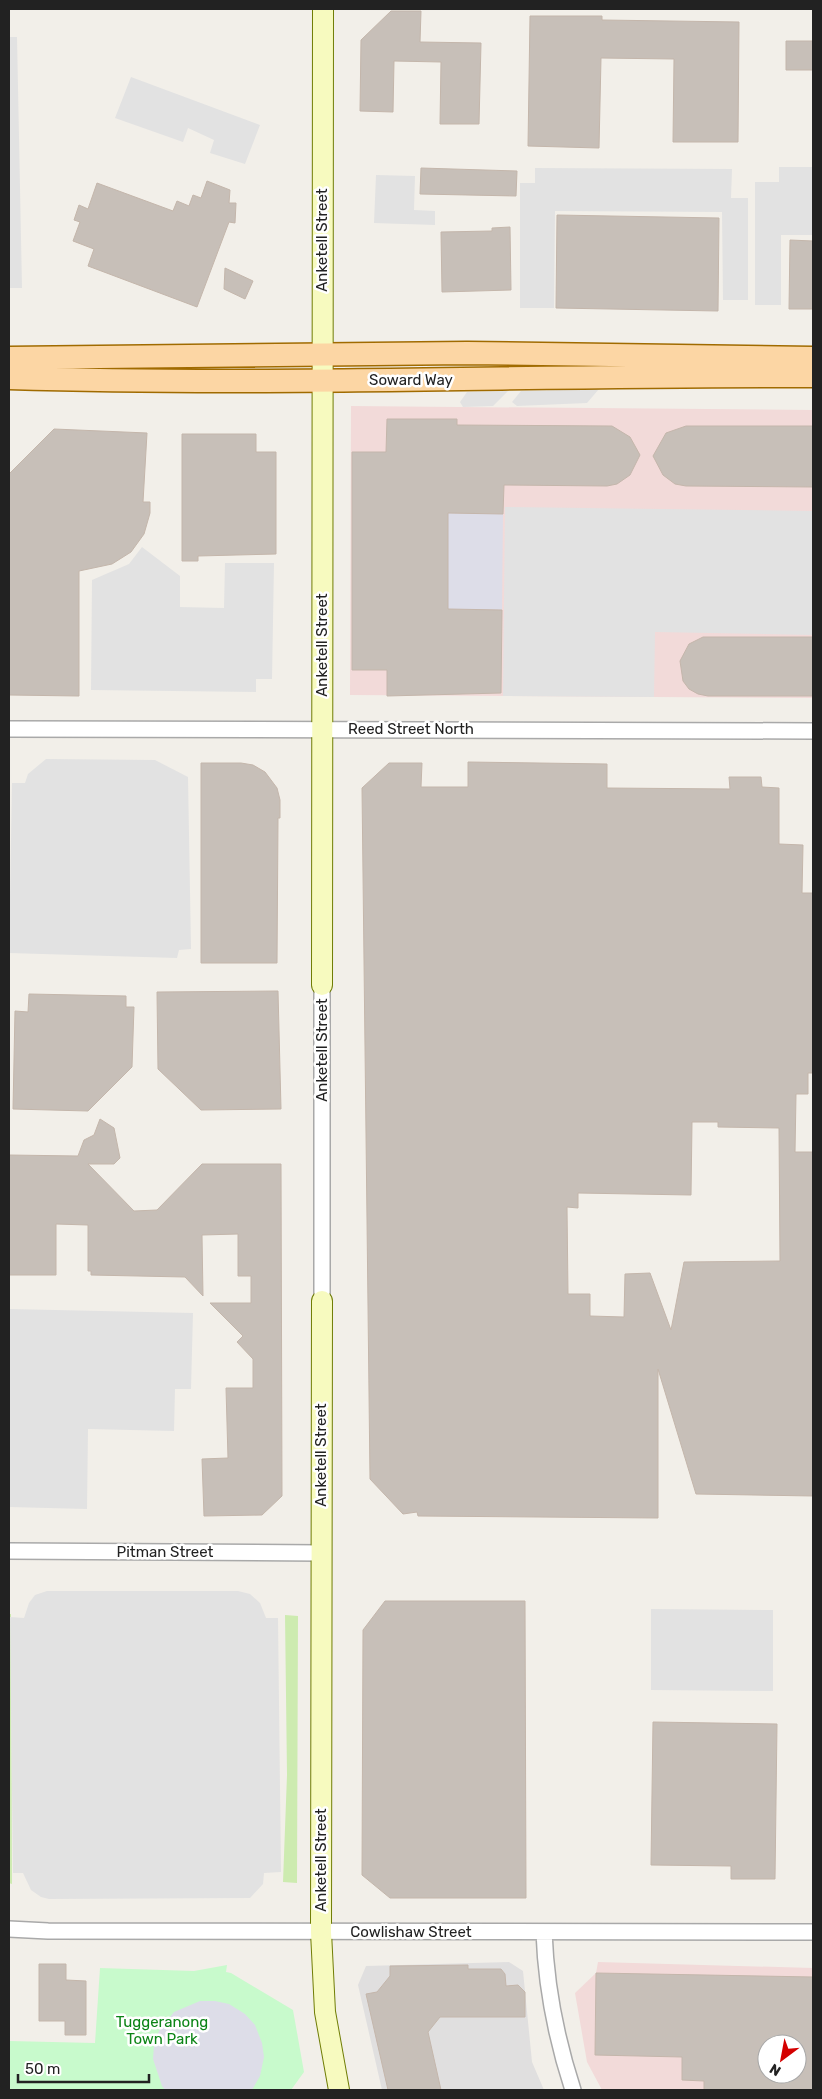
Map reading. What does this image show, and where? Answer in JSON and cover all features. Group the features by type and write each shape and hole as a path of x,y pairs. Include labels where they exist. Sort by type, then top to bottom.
{"main road":[{"name":"Soward Way","path":"9,358 322,354 813,358"},
{"name":"Soward Way","path":"9,378 118,381 646,375 813,376"}],"street":[{"name":"Anketell Street","path":"323,9 321,1932 325,2012 340,2090"},
{"name":"Reed Street North","path":"9,729 813,731"},
{"name":"Pitman Street","path":"9,1552 321,1553"},
{"name":"Cowlishaw Street","path":"9,1929 34,1931 813,1932"},
{"path":"544,1932 545,1962 553,2021 573,2090"}],"shaded area":[{"path":"9,37 17,37 22,288 9,288"},
{"path":"131,77 260,125 245,164 210,153 214,140 188,128 183,142 115,118"},
{"path":"779,167 813,167 813,235 781,235 781,305 755,305 755,182 779,182"},
{"path":"535,168 732,169 731,198 748,198 748,300 723,300 722,212 555,211 554,308 520,308 520,183 535,183"},
{"path":"376,175 415,176 414,210 435,211 435,225 374,223"},
{"path":"599,389 587,403 517,406 512,402 521,391"},
{"path":"508,391 493,406 463,407 460,402 467,392"},
{"path":"351,406 813,410 813,698 350,695"},
{"path":"505,507 813,511 813,635 655,632 654,697 503,696"},
{"path":"448,513 503,514 502,610 448,609"},
{"path":"142,547 180,576 180,607 224,608 225,563 274,563 272,679 256,679 256,692 91,690 92,580 129,564"},
{"path":"46,759 155,760 188,777 191,949 179,950 177,958 9,953 12,783 25,783 28,774"},
{"path":"9,1309 193,1313 191,1389 175,1389 174,1431 88,1429 87,1509 9,1507"},
{"path":"47,1591 238,1591 250,1594 260,1603 266,1618 278,1618 281,1872 264,1873 263,1884 250,1898 49,1899 41,1897 31,1890 23,1873 13,1873 10,1617 24,1618 29,1603 35,1595"},
{"path":"651,1609 773,1610 773,1691 651,1690"},
{"path":"509,1962 523,1971 532,2062 544,2090 382,2090 358,1985 366,1966"},
{"path":"598,1962 813,1968 813,2090 602,2090 587,2062 575,1993 596,1973"},
{"path":"200,2001 215,2001 229,2004 245,2014 255,2025 262,2043 264,2057 260,2076 252,2090 165,2090 162,2086 153,2059 154,2045 159,2031 174,2012"}],"green space":[{"path":"9,1614 11,1614 12,1884 9,1883"},
{"path":"285,1615 298,1616 297,1883 283,1882 287,1775"},
{"name":"Tuggeranong Town Park","path":"227,1965 226,1972 231,1973 293,2010 304,2072 291,2090 9,2090 9,2041 95,2043 100,1968 194,1971"}],"building":[{"path":"391,11 421,11 420,42 481,43 479,124 440,124 441,62 394,61 393,112 360,111 361,40"},
{"path":"530,16 602,16 602,20 739,22 738,142 673,142 674,59 601,58 599,148 528,146"},
{"path":"786,41 813,41 813,70 786,70"},
{"path":"421,168 517,171 516,196 420,194"},
{"path":"207,181 230,190 229,203 236,203 235,223 229,222 197,307 88,266 94,249 73,241 80,222 74,220 79,205 88,209 97,183 173,211 177,201 189,206 193,195 201,198"},
{"path":"557,215 719,218 718,311 556,308"},
{"path":"510,227 511,290 442,292 441,232 492,231 492,228"},
{"path":"790,240 813,241 813,309 789,309"},
{"path":"225,268 253,281 245,299 224,289"},
{"path":"387,419 457,419 457,425 612,426 630,437 640,455 630,475 617,484 607,486 504,485 503,514 448,513 448,609 502,610 501,693 387,696 387,670 352,670 352,452 386,452"},
{"path":"686,426 813,426 813,487 686,486 675,484 663,475 653,456 666,433"},
{"path":"54,429 147,433 143,502 150,502 150,513 144,534 131,552 112,564 79,571 79,696 9,695 9,474"},
{"path":"182,434 256,434 256,452 276,452 276,554 198,556 198,561 182,561"},
{"path":"703,637 813,637 813,696 708,696 698,694 689,689 683,681 680,661 689,644"},
{"path":"468,762 607,764 607,788 730,789 729,777 761,777 762,787 779,788 779,844 803,845 802,893 813,893 813,1073 808,1073 808,1094 796,1094 795,1152 813,1152 813,1496 696,1494 658,1369 658,1518 418,1516 417,1512 403,1514 370,1479 362,788 389,763 422,763 421,787 468,787","holes":["692,1122 718,1122 718,1127 779,1128 780,1261 684,1262 671,1330 650,1273 625,1274 624,1317 590,1316 590,1294 568,1294 567,1207 578,1208 578,1193 691,1195"]},
{"path":"201,763 241,763 253,765 265,772 277,788 280,800 280,818 278,818 277,963 201,963"},
{"path":"278,991 281,1109 201,1110 158,1069 157,992"},
{"path":"29,994 126,996 126,1007 134,1007 132,1067 88,1111 13,1109 15,1011 28,1012"},
{"path":"100,1119 114,1128 120,1158 114,1164 88,1164 134,1211 157,1210 202,1164 281,1164 282,1496 262,1515 204,1516 202,1459 228,1458 226,1388 253,1388 253,1359 237,1342 243,1336 210,1303 251,1303 251,1276 238,1276 238,1234 202,1235 203,1296 185,1277 91,1275 91,1271 88,1271 88,1225 56,1224 56,1275 9,1275 9,1155 78,1156 84,1140 94,1135"},
{"path":"385,1601 525,1601 526,1898 390,1898 362,1875 363,1630"},
{"path":"653,1722 777,1724 775,1879 731,1879 731,1866 651,1865"},
{"path":"39,1964 66,1964 66,1980 86,1981 86,2035 65,2035 65,2021 39,2021"},
{"path":"468,1965 468,1969 501,1969 505,1974 506,1986 518,1985 525,1992 525,2017 440,2017 428,2032 441,2090 388,2090 366,1994 377,1992 390,1976 390,1966"},
{"path":"596,1973 813,1977 813,2090 704,2090 704,2081 682,2080 682,2057 595,2055"}]}
